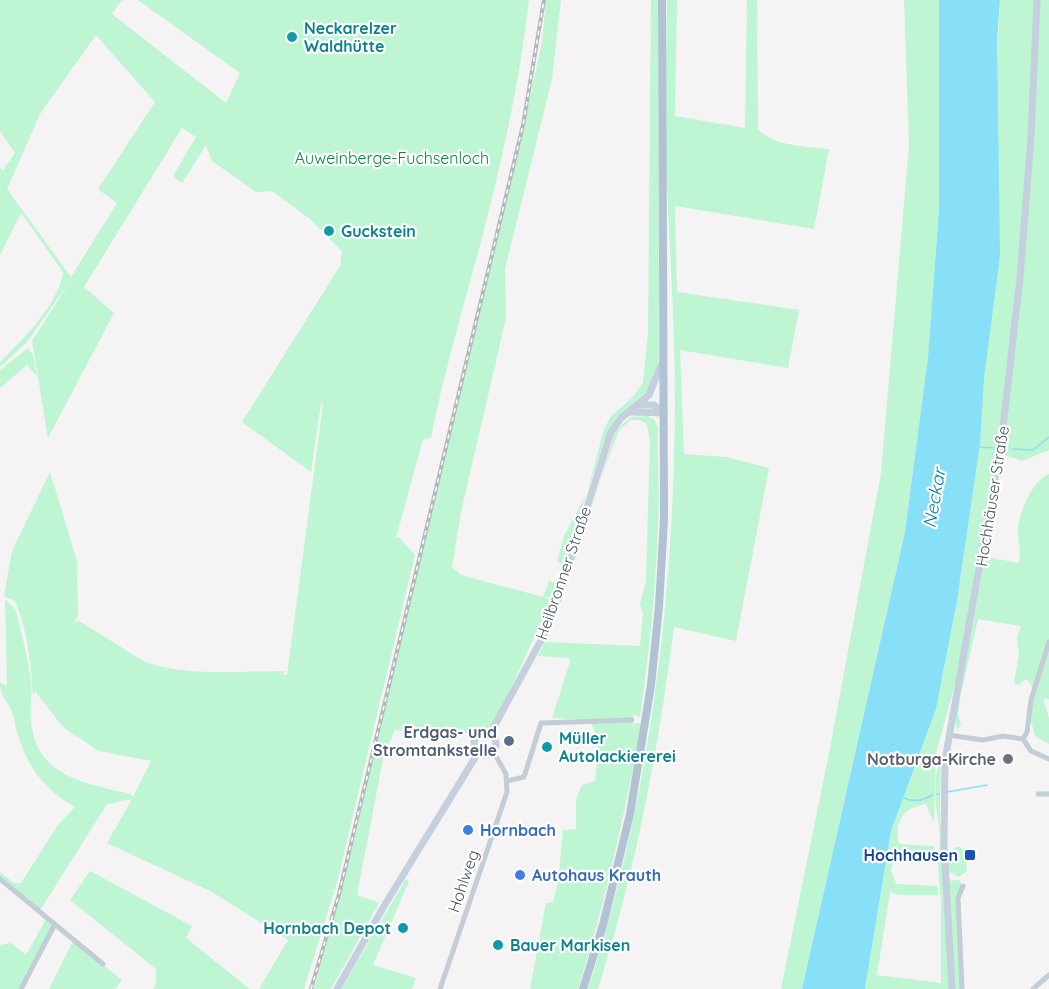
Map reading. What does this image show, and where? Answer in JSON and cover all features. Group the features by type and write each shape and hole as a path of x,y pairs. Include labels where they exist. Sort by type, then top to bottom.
{"main road":[{"path":"583,989 617,870 639,765 651,685 663,528 662,0"},
{"name":"Hochhäuser Straße","path":"951,989 944,826 948,735 973,611 1001,445 1021,267 1031,137 1037,0"},
{"name":"Heilbronner Straße","path":"337,989 478,753 474,744 476,737 484,732 490,734 544,633 558,598 611,432 621,418 638,406 654,387 664,358"},
{"path":"638,406 654,405 664,413"},
{"path":"631,412 664,413"},
{"path":"478,753 485,755 494,751 495,740 490,734"}],"street":[{"path":"1023,739 1027,732 1031,700 1049,642"},
{"path":"494,751 500,759 507,781 524,777 541,723 632,720"},
{"path":"948,735 983,740 1003,736 1023,739 1031,751 1049,759"},
{"name":"Hohlweg","path":"440,989 504,804 507,781"},
{"path":"1038,794 1049,794"},
{"path":"0,879 54,926 103,964"},
{"path":"962,989 958,898 963,886"},
{"path":"21,989 54,926"},
{"path":"1033,989 1049,975"}],"green space":[{"name":"Auweinberge-Fuchsenloch","path":"0,0 122,0 112,14 226,103 240,73 138,0 529,0 515,90 489,209 448,363 431,438 423,439 396,538 400,538 415,555 335,891 326,889 334,892 304,989 259,989 288,940 212,892 107,843 132,799 107,804 39,912 0,879 0,872 14,883 21,883 58,825 75,807 54,793 32,768 22,747 12,712 1,691 0,682 7,686 5,599 15,609 17,615 30,674 32,728 37,745 45,758 70,776 100,787 131,794 133,797 151,761 99,751 63,727 35,691 33,696 30,660 23,624 15,601 4,596 12,551 50,472 77,561 78,617 73,623 79,621 145,662 162,667 215,672 285,671 283,675 287,675 323,404 321,403 311,472 242,422 340,266 342,251 310,219 272,191 256,192 212,161 206,145 182,183 173,176 196,137 182,128 84,287 114,313 48,438 32,341 72,278 27,342 0,367 0,362 48,308 60,284 63,272 21,213 0,255 0,167 3,170 15,153 0,131","holes":["96,35 155,102 98,189 117,203 71,277 7,189 40,114"]},
{"path":"546,0 561,0 552,79 505,269 506,318 461,512 452,567 461,575 543,597 549,581 556,583 563,566 557,561 564,536 586,495 554,597 545,597 551,600 490,734 481,733 476,737 454,729 443,733 395,730 384,754 357,895 379,903 331,989 314,989 354,841 468,349 518,152 542,42"},
{"path":"651,0 658,0 659,358 653,386 616,418 607,435 588,489 604,429 611,416 632,398 643,383 648,334"},
{"path":"667,0 677,0 675,116 745,128 747,0 757,0 758,129 765,135 782,142 829,149 814,229 675,206 677,292 799,310 788,368 680,350 684,454 726,457 769,468 736,641 674,627 661,719 635,855 598,989 588,989 628,845 643,772 663,624 670,550 675,401 666,155"},
{"path":"904,0 939,0 939,209 928,357 905,532 802,989 781,989 830,748 881,473 909,145"},
{"path":"1000,0 1049,0 1049,450 1022,461 996,452 959,670 936,753 934,823 926,804 911,808 899,822 899,844 934,846 934,857 896,854 891,870 896,884 937,886 938,895 899,895 890,892 877,975 941,983 941,901 937,855 940,836 935,790 941,751 940,821 946,881 959,880 963,886 958,898 962,989 865,989 891,831 936,709 957,601 980,444"},
{"path":"28,348 33,355 37,376 27,365 0,388 0,370"},
{"path":"647,416 654,419 658,428 659,500 654,597 640,717 633,714 633,729 635,723 641,723 640,733 620,830 597,925 578,989 530,989 546,903 553,902 558,883 563,830 576,829 576,799 582,785 595,781 597,758 597,742 589,720 552,718 570,662 569,658 538,656 545,642 640,646 643,613 640,605 646,580 650,441 647,424 640,420 631,420 619,430 600,482 616,430 631,417"},
{"path":"1049,474 1049,699 1043,699 1049,718 1049,744 1035,736 1029,714 1032,694 1030,683 1026,679 1019,685 1014,683 1019,655 1017,638 1021,626 978,619 960,698 958,715 961,725 957,730 955,718 985,557 1019,563 1018,528 1022,510 1031,491"},
{"path":"600,482 564,593 596,491"},
{"path":"955,847 960,847 965,852 967,871 959,877 949,872 948,854"},
{"path":"90,871 192,926 186,938 250,989 153,989 156,984 156,969 70,900"},
{"path":"406,879 409,881 373,965 416,978 412,989 341,989"},
{"path":"46,919 54,926 21,989 0,989 0,945 11,943 26,955"},
{"path":"73,941 122,980 115,989 49,989"}],"water":[{"name":"Neckar","path":"939,0 1000,0 997,42 1000,256 984,378 980,444 957,601 936,709 891,831 865,989 802,989 905,532 928,357 939,209"}],"waterway":[{"path":"1012,449 1033,450 1049,437"},
{"path":"978,447 995,448"},
{"path":"947,792 987,785"},
{"path":"903,798 918,800 932,795"}],"railway":[{"path":"311,989 339,894 523,125 544,0"}],"place":[{"name":"Neckarelzer Waldhütte","path":"292,37"},
{"name":"Guckstein","path":"329,231"},
{"name":"Erdgas- und Stromtankstelle","path":"509,741"},
{"name":"Müller Autolackiererei","path":"547,747"},
{"name":"Notburga-Kirche","path":"1008,759"},
{"name":"Hornbach","path":"468,830"},
{"name":"Hochhausen","path":"970,855"},
{"name":"Autohaus Krauth","path":"520,875"},
{"name":"Hornbach Depot","path":"403,928"},
{"name":"Bauer Markisen","path":"498,945"}]}
